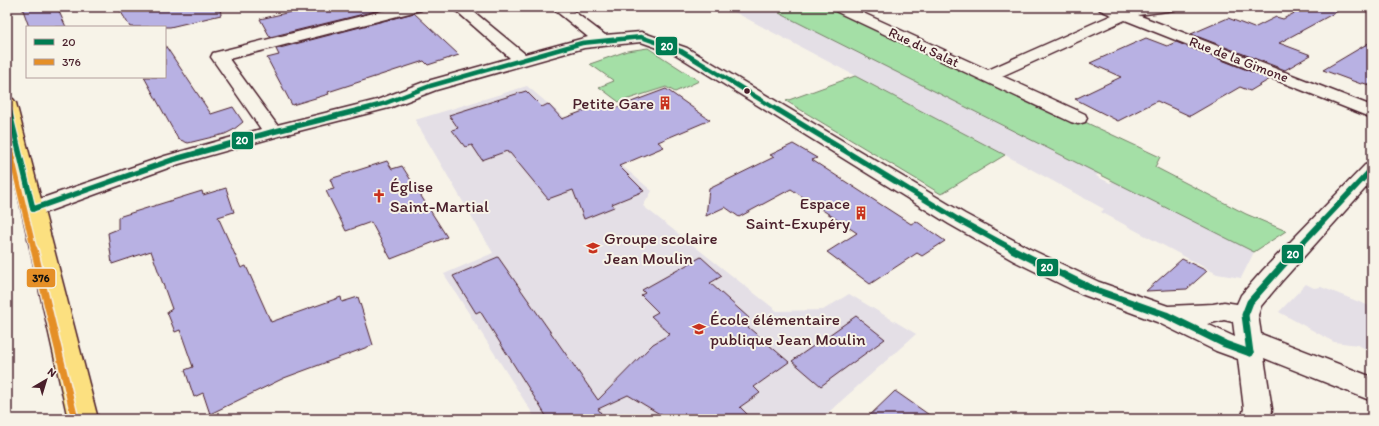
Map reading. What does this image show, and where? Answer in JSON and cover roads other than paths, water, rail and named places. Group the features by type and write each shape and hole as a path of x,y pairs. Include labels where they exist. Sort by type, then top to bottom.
{"main road":[{"path":"7,103 83,419"}],"street":[{"path":"272,132 219,57 416,7"},
{"path":"459,7 521,59"},
{"path":"558,7 602,40"},
{"name":"Rue du Salat","path":"838,7 1078,118"},
{"name":"Rue de la Gimone","path":"1105,7 1372,112"},
{"path":"988,76 1138,9 1170,7"},
{"path":"33,209 172,160 272,132 383,104 430,86 521,59 582,43 602,40 641,38 652,40 681,51 919,196 1022,255 1090,288 1166,315 1225,344 1248,336"},
{"path":"1256,419 1258,409 1248,336 1250,302 1269,280 1366,183"},
{"path":"1166,315 1213,314 1224,311 1248,336 1372,389"}],"place":[{"name":"Petite Gare","path":"665,103"},
{"name":"Église Saint-Martial","path":"379,196"},
{"name":"Espace Saint-Exupéry","path":"861,213"},
{"name":"Groupe scolaire Jean Moulin","path":"593,248"},
{"name":"École élémentaire publique Jean Moulin","path":"699,329"}]}
